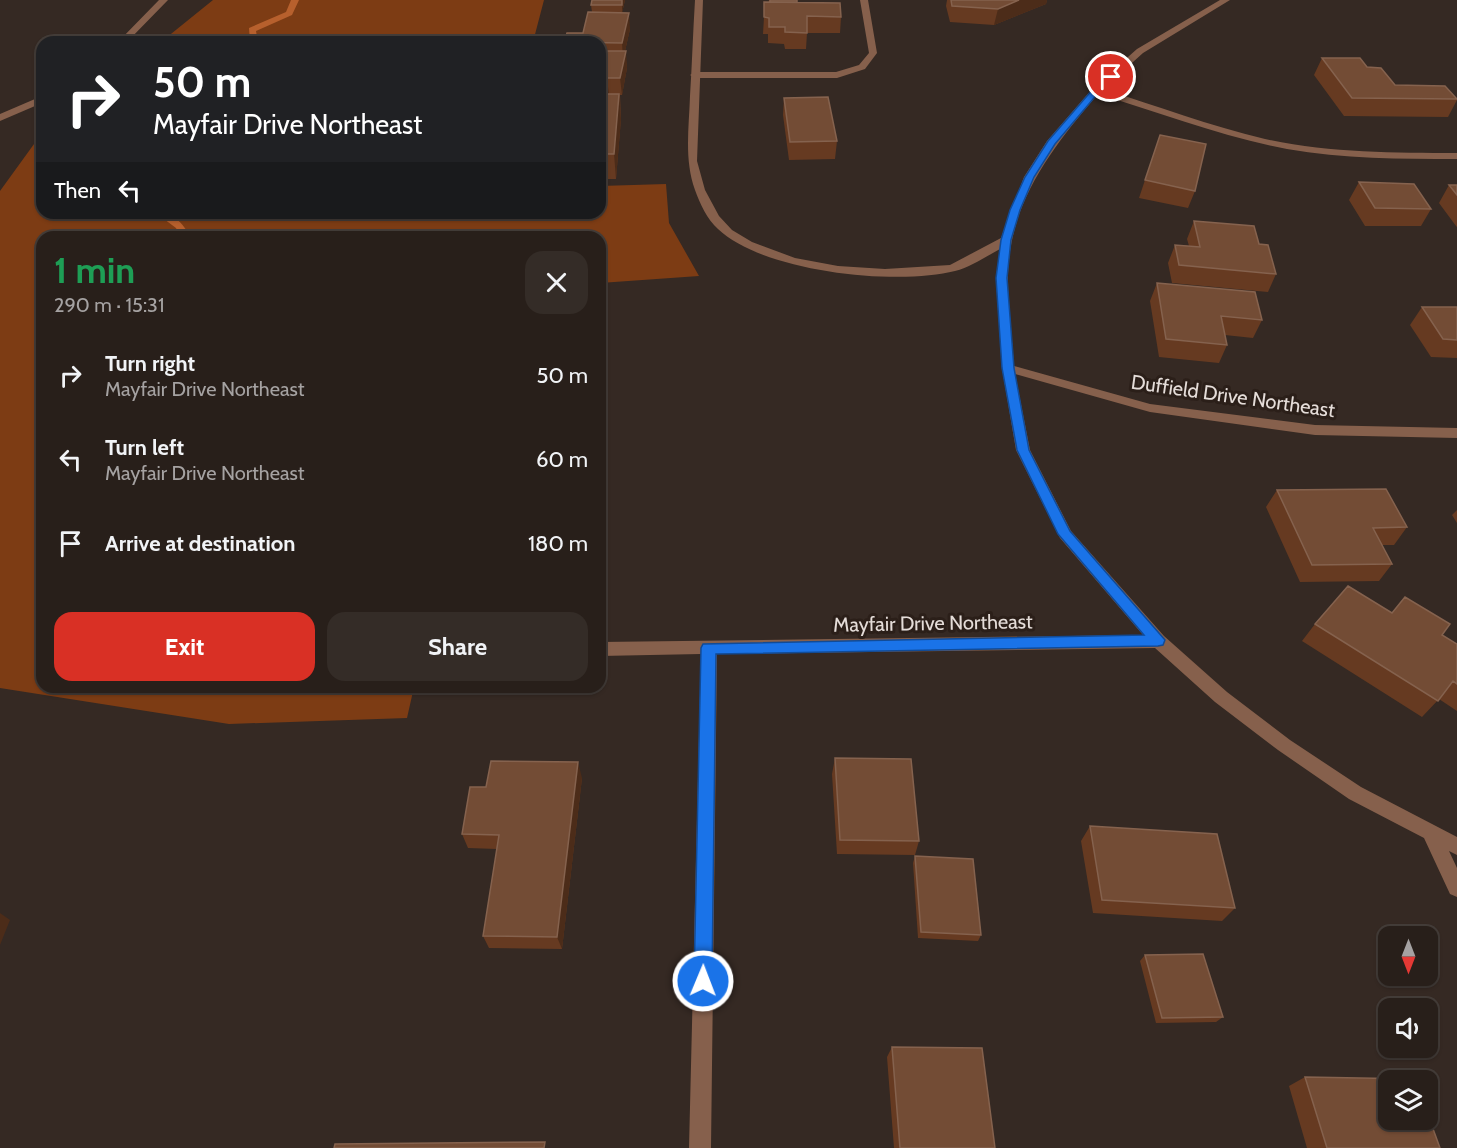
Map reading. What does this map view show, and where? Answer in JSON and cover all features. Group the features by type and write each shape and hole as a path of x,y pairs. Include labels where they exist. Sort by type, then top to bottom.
{"street":[{"path":"128,36 164,0"},
{"path":"699,0 692,160 696,183 711,212 727,232 767,252 798,262 819,268 865,273 954,268 1006,240"},
{"path":"695,75 837,75 862,67 873,53 864,0"},
{"path":"1226,0 1140,51 1096,90 1052,142 1029,177 1006,240 1002,278 1008,368 1023,450 1065,534 1158,640 1221,697 1284,745 1355,793 1457,846"},
{"path":"1096,90 1266,142 1344,153 1457,156"},
{"path":"0,118 36,102"},
{"name":"Duffield Drive Northeast","path":"1008,368 1150,408 1315,430 1457,433"},
{"name":"Mayfair Drive Northeast","path":"606,649 1158,640"},
{"path":"700,1148 709,648"},
{"path":"1432,835 1457,888"}],"shaded area":[{"path":"213,0 544,0 535,36 168,36"},
{"path":"36,141 36,219 606,219 606,186 666,184 669,223 699,276 606,283 606,231 36,231 36,693 413,693 407,718 229,724 0,688 0,191"}],"building":[{"path":"592,0 622,0 622,5 591,5"},
{"path":"770,0 797,0 797,2 770,2"},
{"path":"951,0 1019,0 998,9 952,6"},
{"path":"764,2 840,3 841,17 807,16 807,33 785,32 785,27 769,27 769,18 764,17"},
{"path":"588,12 629,13 622,43 606,43 606,36 566,36 567,33 583,33"},
{"path":"606,51 626,51 620,78 606,78"},
{"path":"1322,58 1360,58 1367,67 1381,68 1395,85 1445,86 1457,99 1352,98"},
{"path":"606,94 619,94 614,154 606,154"},
{"path":"828,97 837,141 790,142 784,98"},
{"path":"1160,135 1206,144 1195,191 1145,180"},
{"path":"1359,182 1414,184 1431,209 1375,208"},
{"path":"1449,185 1457,185 1457,195"},
{"path":"1194,221 1254,226 1259,244 1268,245 1276,274 1179,265 1175,245 1200,247"},
{"path":"1157,283 1255,292 1262,320 1221,316 1227,345 1166,339"},
{"path":"1422,307 1457,307 1457,340 1443,339"},
{"path":"1386,489 1407,527 1373,528 1392,564 1312,565 1277,490"},
{"path":"1348,586 1392,613 1405,597 1450,624 1442,635 1457,644 1457,684 1453,681 1438,701 1315,624"},
{"path":"835,758 911,759 919,841 840,840"},
{"path":"491,761 578,762 557,937 483,936 499,835 462,834 470,787 486,787"},
{"path":"1090,826 1217,834 1235,908 1102,900"},
{"path":"915,856 973,859 981,935 921,932"},
{"path":"1203,954 1223,1017 1162,1018 1145,955"},
{"path":"892,1047 982,1048 995,1148 900,1148"},
{"path":"1305,1077 1378,1078 1378,1130 1433,1130 1440,1148 1327,1148"},
{"path":"545,1142 544,1148 334,1148 335,1144"}],"waterway":[{"path":"253,36 252,30 289,13 295,0"},
{"path":"170,219 180,226 182,231"}],"route":[{"path":"703,981 709,648 1158,640 1065,534 1023,450 1008,368 1002,278 1006,240 1015,210 1029,177 1052,142 1096,90 1111,77"}]}
